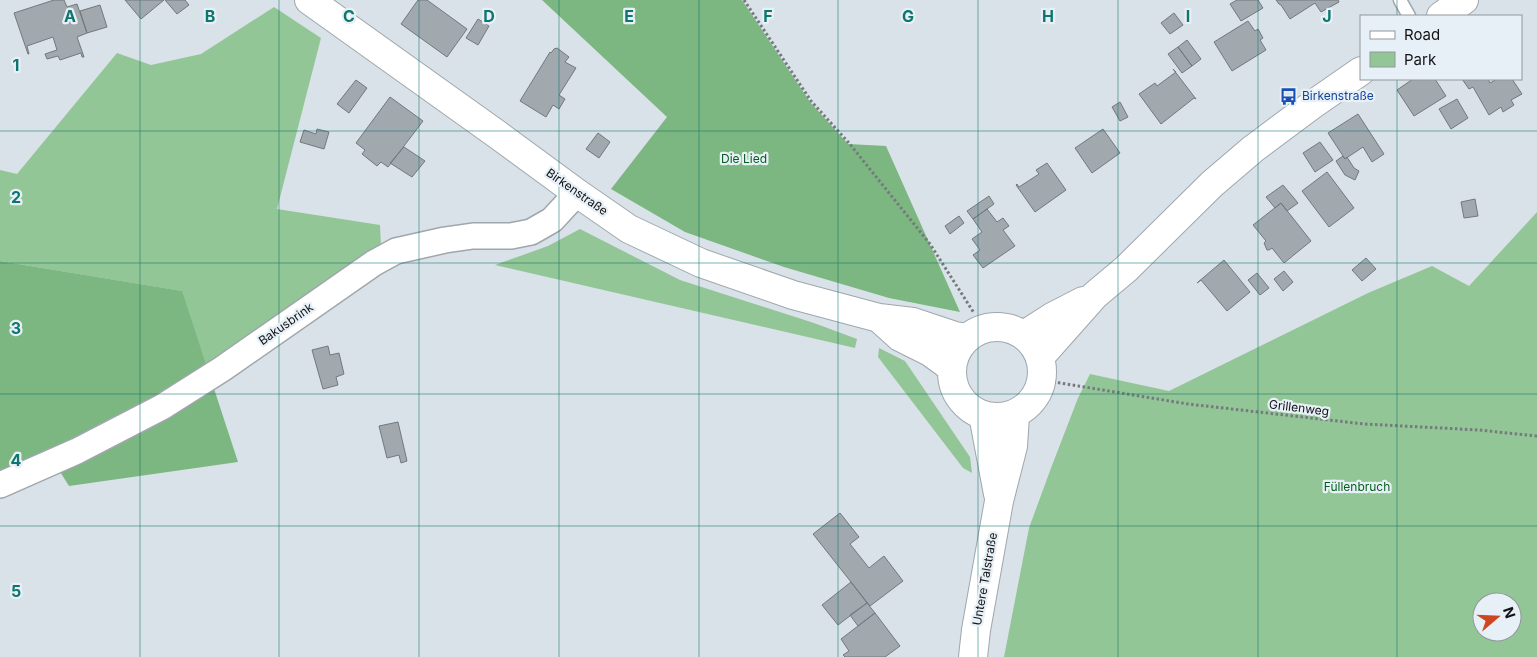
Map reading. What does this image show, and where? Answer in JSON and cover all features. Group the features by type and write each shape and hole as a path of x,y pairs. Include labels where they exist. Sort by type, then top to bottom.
{"street":[{"name":"Birkenstraße","path":"308,0 576,193 629,228 701,264 793,295 878,318 912,322 932,327 955,336 971,327"},
{"path":"1442,15 1464,0"},
{"path":"1024,335 1052,317 1096,295 1126,269 1212,184 1253,149 1312,104 1360,72"},
{"name":"Bakusbrink","path":"0,485 77,451 162,407 222,370 374,263 396,252 445,240 474,236 511,236 531,232 552,220 576,193"},
{"path":"1048,374 1034,344 1024,335 1010,328 995,326 971,327 954,356 952,380 956,392 968,406 983,416 994,418 1015,415 1029,405 1039,391 1096,295"},
{"name":"Birkenstraße","path":"878,318 900,337 930,352 952,368"},
{"name":"Untere Talstraße","path":"973,657 999,501 1013,446 1015,415"},
{"name":"Untere Talstraße","path":"983,416 999,501"}],"lane":[{"path":"1400,0 1408,15"}],"path":[{"path":"744,0 811,101 850,143 930,244 971,327"},
{"name":"Grillenweg","path":"1048,374 1188,404 1364,424 1479,430 1537,436"}],"green space":[{"name":"Die Lied","path":"542,0 742,0 810,102 848,144 886,146 960,312 889,298 784,267 685,232 611,189 667,117"},
{"path":"274,7 321,38 277,209 380,225 381,246 206,366 181,291 0,261 0,170 17,174 117,53 151,65 201,54"},
{"name":"Füllenbruch","path":"1537,212 1537,657 1004,657 1029,528 1078,398 1090,374 1169,391 1368,293 1432,266 1469,286"},
{"path":"580,229 680,280 814,323 857,339 855,348 495,265 548,246"},
{"path":"0,261 182,291 238,462 69,486 49,454 0,475"},
{"path":"879,348 905,361 970,457 972,473 963,468 878,357"}],"building":[{"path":"54,0 64,0 67,7 77,4 87,33 77,37 84,57 82,57 81,53 60,60 58,56 47,59 45,54 57,50 53,37 27,46 28,54 14,13"},
{"path":"125,0 164,0 141,19"},
{"path":"165,0 185,0 189,5 177,14"},
{"path":"418,0 427,0 467,29 447,57 401,24"},
{"path":"1237,0 1258,0 1263,8 1241,21 1230,4"},
{"path":"1276,0 1338,0 1339,2 1321,12 1315,3 1290,19"},
{"path":"100,5 107,27 87,33 80,11"},
{"path":"1174,13 1183,25 1170,34 1161,23"},
{"path":"478,19 489,26 478,45 466,38"},
{"path":"1248,21 1255,31 1258,29 1263,38 1260,40 1266,50 1232,71 1214,42"},
{"path":"1187,40 1201,59 1192,66 1178,47"},
{"path":"1178,47 1192,66 1182,73 1168,54"},
{"path":"557,48 569,57 565,62 576,68 559,95 565,99 559,109 553,105 546,117 520,101 550,52"},
{"path":"1176,72 1196,99 1194,98 1161,124 1139,94 1155,83 1157,86"},
{"path":"356,80 367,88 349,113 337,104"},
{"path":"1412,80 1436,80 1446,96 1414,116 1397,90"},
{"path":"1463,80 1488,80 1490,83 1495,80 1513,80 1522,94 1511,100 1514,105 1503,112 1501,107 1489,115 1473,87 1469,89"},
{"path":"390,97 423,121 388,167 381,162 377,166 362,154 365,150 356,143"},
{"path":"1457,99 1468,118 1451,129 1439,109"},
{"path":"1120,102 1128,117 1120,121 1112,107"},
{"path":"1358,114 1384,154 1372,162 1363,147 1345,159 1328,133"},
{"path":"317,129 329,132 324,149 300,142 304,130 316,134"},
{"path":"1103,129 1120,153 1092,173 1075,148"},
{"path":"598,133 610,142 599,158 586,149"},
{"path":"1320,142 1333,160 1315,172 1303,153"},
{"path":"404,147 425,161 412,177 390,163"},
{"path":"1343,156 1345,159 1347,157 1354,168 1359,171 1355,180 1345,175 1336,161"},
{"path":"1047,163 1066,190 1035,212 1016,185 1019,187 1039,174 1036,170"},
{"path":"1327,172 1354,208 1329,227 1302,191"},
{"path":"1283,185 1298,203 1287,211 1281,203 1275,208 1266,197"},
{"path":"989,196 994,204 973,219 967,211"},
{"path":"1475,199 1478,216 1464,218 1461,202"},
{"path":"1281,203 1311,241 1284,263 1272,248 1267,250 1264,243 1266,241 1253,225"},
{"path":"987,209 997,222 1003,218 1009,226 1003,230 1015,246 983,268 973,255 980,250 972,239 982,232 973,219"},
{"path":"959,216 964,223 950,234 945,226"},
{"path":"1366,258 1376,269 1362,281 1352,270"},
{"path":"1224,260 1250,292 1227,311 1201,280 1197,283"},
{"path":"1284,271 1293,282 1283,291 1274,279"},
{"path":"1257,273 1269,288 1260,295 1248,280"},
{"path":"328,346 330,355 339,353 344,374 336,377 338,385 323,389 312,350"},
{"path":"398,422 407,461 401,463 399,455 387,458 379,426"},
{"path":"840,513 859,537 850,544 869,568 884,556 903,581 870,606 813,534"},
{"path":"851,582 867,603 838,625 822,605"},
{"path":"867,603 875,613 858,626 850,615"},
{"path":"875,613 900,646 885,657 845,657 843,655 849,651 841,639"}],"place":[{"name":"Birkenstraße","path":"1288,96"}]}
